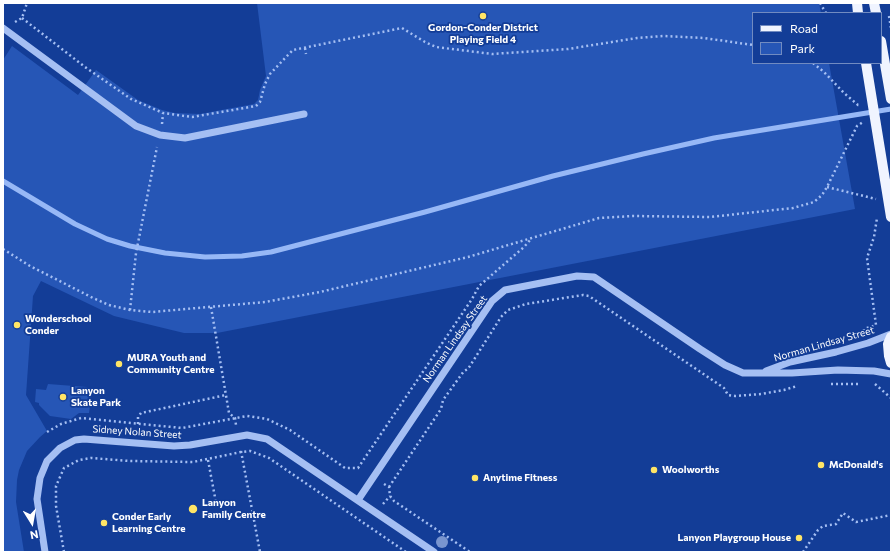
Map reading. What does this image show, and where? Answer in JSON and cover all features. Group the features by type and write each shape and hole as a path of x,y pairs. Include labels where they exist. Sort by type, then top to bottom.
{"main road":[{"path":"882,46 891,99"},
{"path":"866,64 891,217"},
{"path":"891,337 888,344 891,363"}],"street":[{"path":"3,28 136,126 160,135 185,138 304,114"},
{"name":"Norman Lindsay Street","path":"358,500 492,301 505,290 577,276 594,278 725,365 743,372 792,373 838,370 874,371 891,374"},
{"name":"Norman Lindsay Street","path":"762,373 790,362 868,343 891,334"},
{"name":"Sidney Nolan Street","path":"45,552 37,499 40,478 47,461 60,448 75,440 84,439 174,446 190,445 247,435 267,439 434,552"}],"path":[{"path":"27,3 22,18 131,99 163,113 192,117 256,106 260,102 265,84 270,74 293,50 402,28 425,42 436,46 492,54 568,49 637,38 663,36 704,38 752,45"},
{"path":"820,3 825,12"},
{"path":"305,48 306,54"},
{"path":"814,64 844,93"},
{"path":"3,249 30,266 93,298 109,305 130,310 152,312 265,302 320,292 468,257 599,218 633,216 710,217 793,208 814,202 822,195 827,187 857,126 861,123 868,122"},
{"path":"130,310 136,253 149,181 160,135"},
{"path":"827,187 879,200"},
{"path":"865,333 864,329 876,325 867,258 874,237 877,215"},
{"path":"358,468 472,299 479,286 524,248 532,238"},
{"path":"388,487 440,409 443,400 464,371 468,369 501,317 508,310 526,304 583,295 589,296 724,388 728,395 735,396 761,394 801,385"},
{"path":"211,307 229,413 235,418 260,552"},
{"path":"875,380 875,385"},
{"path":"824,384 860,384"},
{"path":"868,384 875,385 891,398"},
{"path":"138,424 138,417 141,413 226,395"},
{"path":"47,432 61,424 81,418 182,428 247,416 267,419 290,430 345,468 358,468 373,477 388,487 390,496 394,501 470,552"},
{"path":"64,552 56,506 56,486 64,468 79,460 91,458 130,461 193,462 250,451 269,458 406,552"},
{"path":"208,460 217,508"},
{"path":"803,552 818,530 823,526 836,524 843,513 856,522 891,515"}],"green space":[{"path":"257,3 819,3 821,12 752,12 752,64 829,64 855,209 217,333 184,333 114,316 41,281 33,296 26,395 47,431 27,451 19,470 17,480 16,502 24,552 3,552 3,60 12,46 78,95 96,70 138,100 162,110 175,113 200,114 254,104 258,100 260,90 266,76"},
{"name":"Lanyon Skate Park","path":"48,384 87,387 87,390 92,392 89,413 79,413 71,419 50,416 39,405 39,403 35,402 36,389 46,390"}],"waterway":[{"path":"3,181 75,224 107,239 130,246 165,253 205,257 242,256 271,252 425,212 553,176 643,154 714,138 891,109"}],"place":[{"name":"Gordon-Conder District Playing Field 4","path":"483,16"},
{"name":"Wonderschool Conder","path":"17,325"},
{"name":"MURA Youth and Community Centre","path":"119,364"},
{"name":"Lanyon Skate Park","path":"63,397"},
{"name":"McDonald's","path":"821,465"},
{"name":"Woolworths","path":"654,470"},
{"name":"Anytime Fitness","path":"475,478"},
{"name":"Lanyon Family Centre","path":"193,509"},
{"name":"Conder Early Learning Centre","path":"104,523"},
{"name":"Lanyon Playgroup House","path":"799,538"}]}
